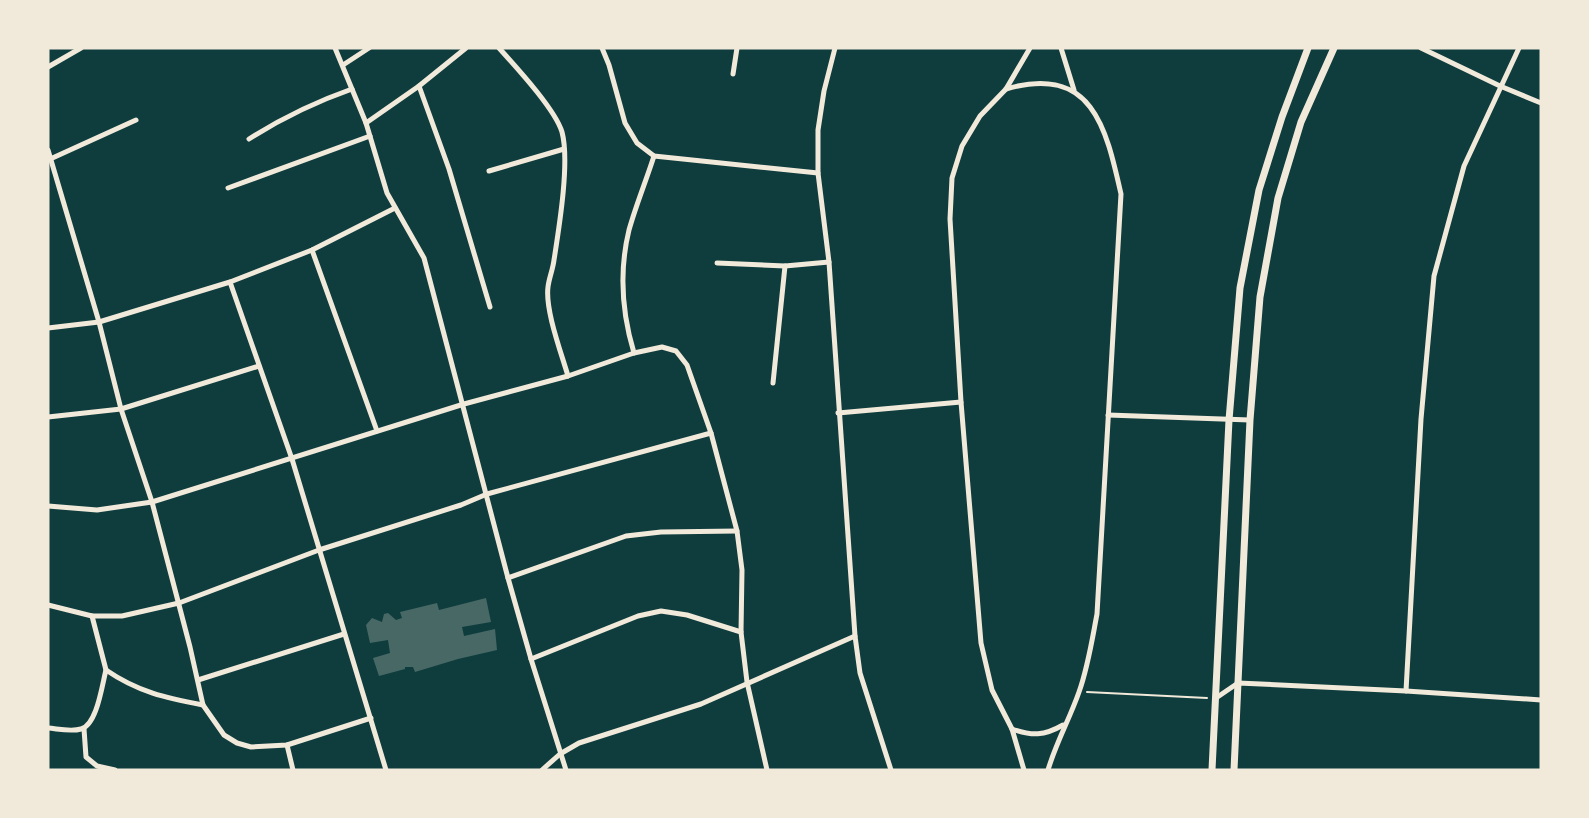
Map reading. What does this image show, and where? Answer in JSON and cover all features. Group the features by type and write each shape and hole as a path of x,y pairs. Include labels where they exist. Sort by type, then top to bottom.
{"street":[{"path":"48,67 81,48"},
{"path":"335,48 366,123 387,193 424,258 508,578 566,770"},
{"path":"343,65 369,48"},
{"path":"366,123 419,86 466,48"},
{"path":"499,48 525,76 555,117 562,132 564,149 562,201 554,262 547,288 551,316 568,376"},
{"path":"602,48 612,74 625,123 637,143 654,156 818,173"},
{"path":"733,74 737,48"},
{"path":"835,48 824,91 818,130 818,173 829,262 855,636 860,673 891,770"},
{"path":"1024,770 1012,729 992,690 981,643 961,402 950,219 952,178 962,147 980,116 1006,89 1030,48"},
{"path":"1048,770 1079,692 1089,658 1097,614 1121,194 1110,144 1098,117 1074,90 1061,48"},
{"path":"1212,770 1229,420 1240,288 1259,190 1282,117 1308,48"},
{"path":"1234,770 1250,420 1260,297 1278,198 1301,122 1334,48"},
{"path":"1421,48 1541,103"},
{"path":"1406,691 1421,418 1434,276 1464,166 1519,48"},
{"path":"1006,89 1027,83 1060,86 1074,90"},
{"path":"419,86 449,169 490,307"},
{"path":"249,139 315,102 352,89"},
{"path":"50,159 136,120"},
{"path":"228,188 370,136"},
{"path":"489,171 564,149"},
{"path":"48,150 99,322 121,409 152,502 203,705 224,735 237,743 251,747 287,744 371,718"},
{"path":"634,353 626,327 622,289 629,231 654,156"},
{"path":"48,328 99,322 230,282 312,250 395,208"},
{"path":"312,250 377,431"},
{"path":"717,263 785,266 829,262"},
{"path":"773,383 785,266"},
{"path":"230,282 292,459 386,770"},
{"path":"48,506 97,510 152,502 464,404 568,376 634,353 662,347 676,351 687,365 711,433 737,531 742,570 741,632 747,682 767,770"},
{"path":"48,417 121,409 259,366"},
{"path":"838,413 961,402"},
{"path":"1108,415 1250,420"},
{"path":"48,605 92,616 122,616 179,603 319,550 461,505 487,494 711,433"},
{"path":"508,578 626,536 661,532 737,531"},
{"path":"531,659 638,616 660,611 687,615 741,632"},
{"path":"48,728 84,729 92,722 106,670 92,616"},
{"path":"198,680 344,634"},
{"path":"542,770 560,754 579,743 701,704 855,636"},
{"path":"106,670 142,691 203,705"},
{"path":"1216,698 1238,683 1541,700"},
{"path":"1012,729 1029,735 1041,735 1065,724"},
{"path":"84,729 86,757 97,766 115,770"},
{"path":"287,744 293,770"}],"path":[{"path":"1079,692 1216,698"}],"building":[{"path":"486,598 491,622 462,627 464,636 495,629 497,650 415,672 413,667 405,667 405,669 379,676 373,658 390,653 388,640 370,643 366,625 372,618 382,622 384,614 388,613 396,620 402,618 400,612 437,603 439,610"}]}
